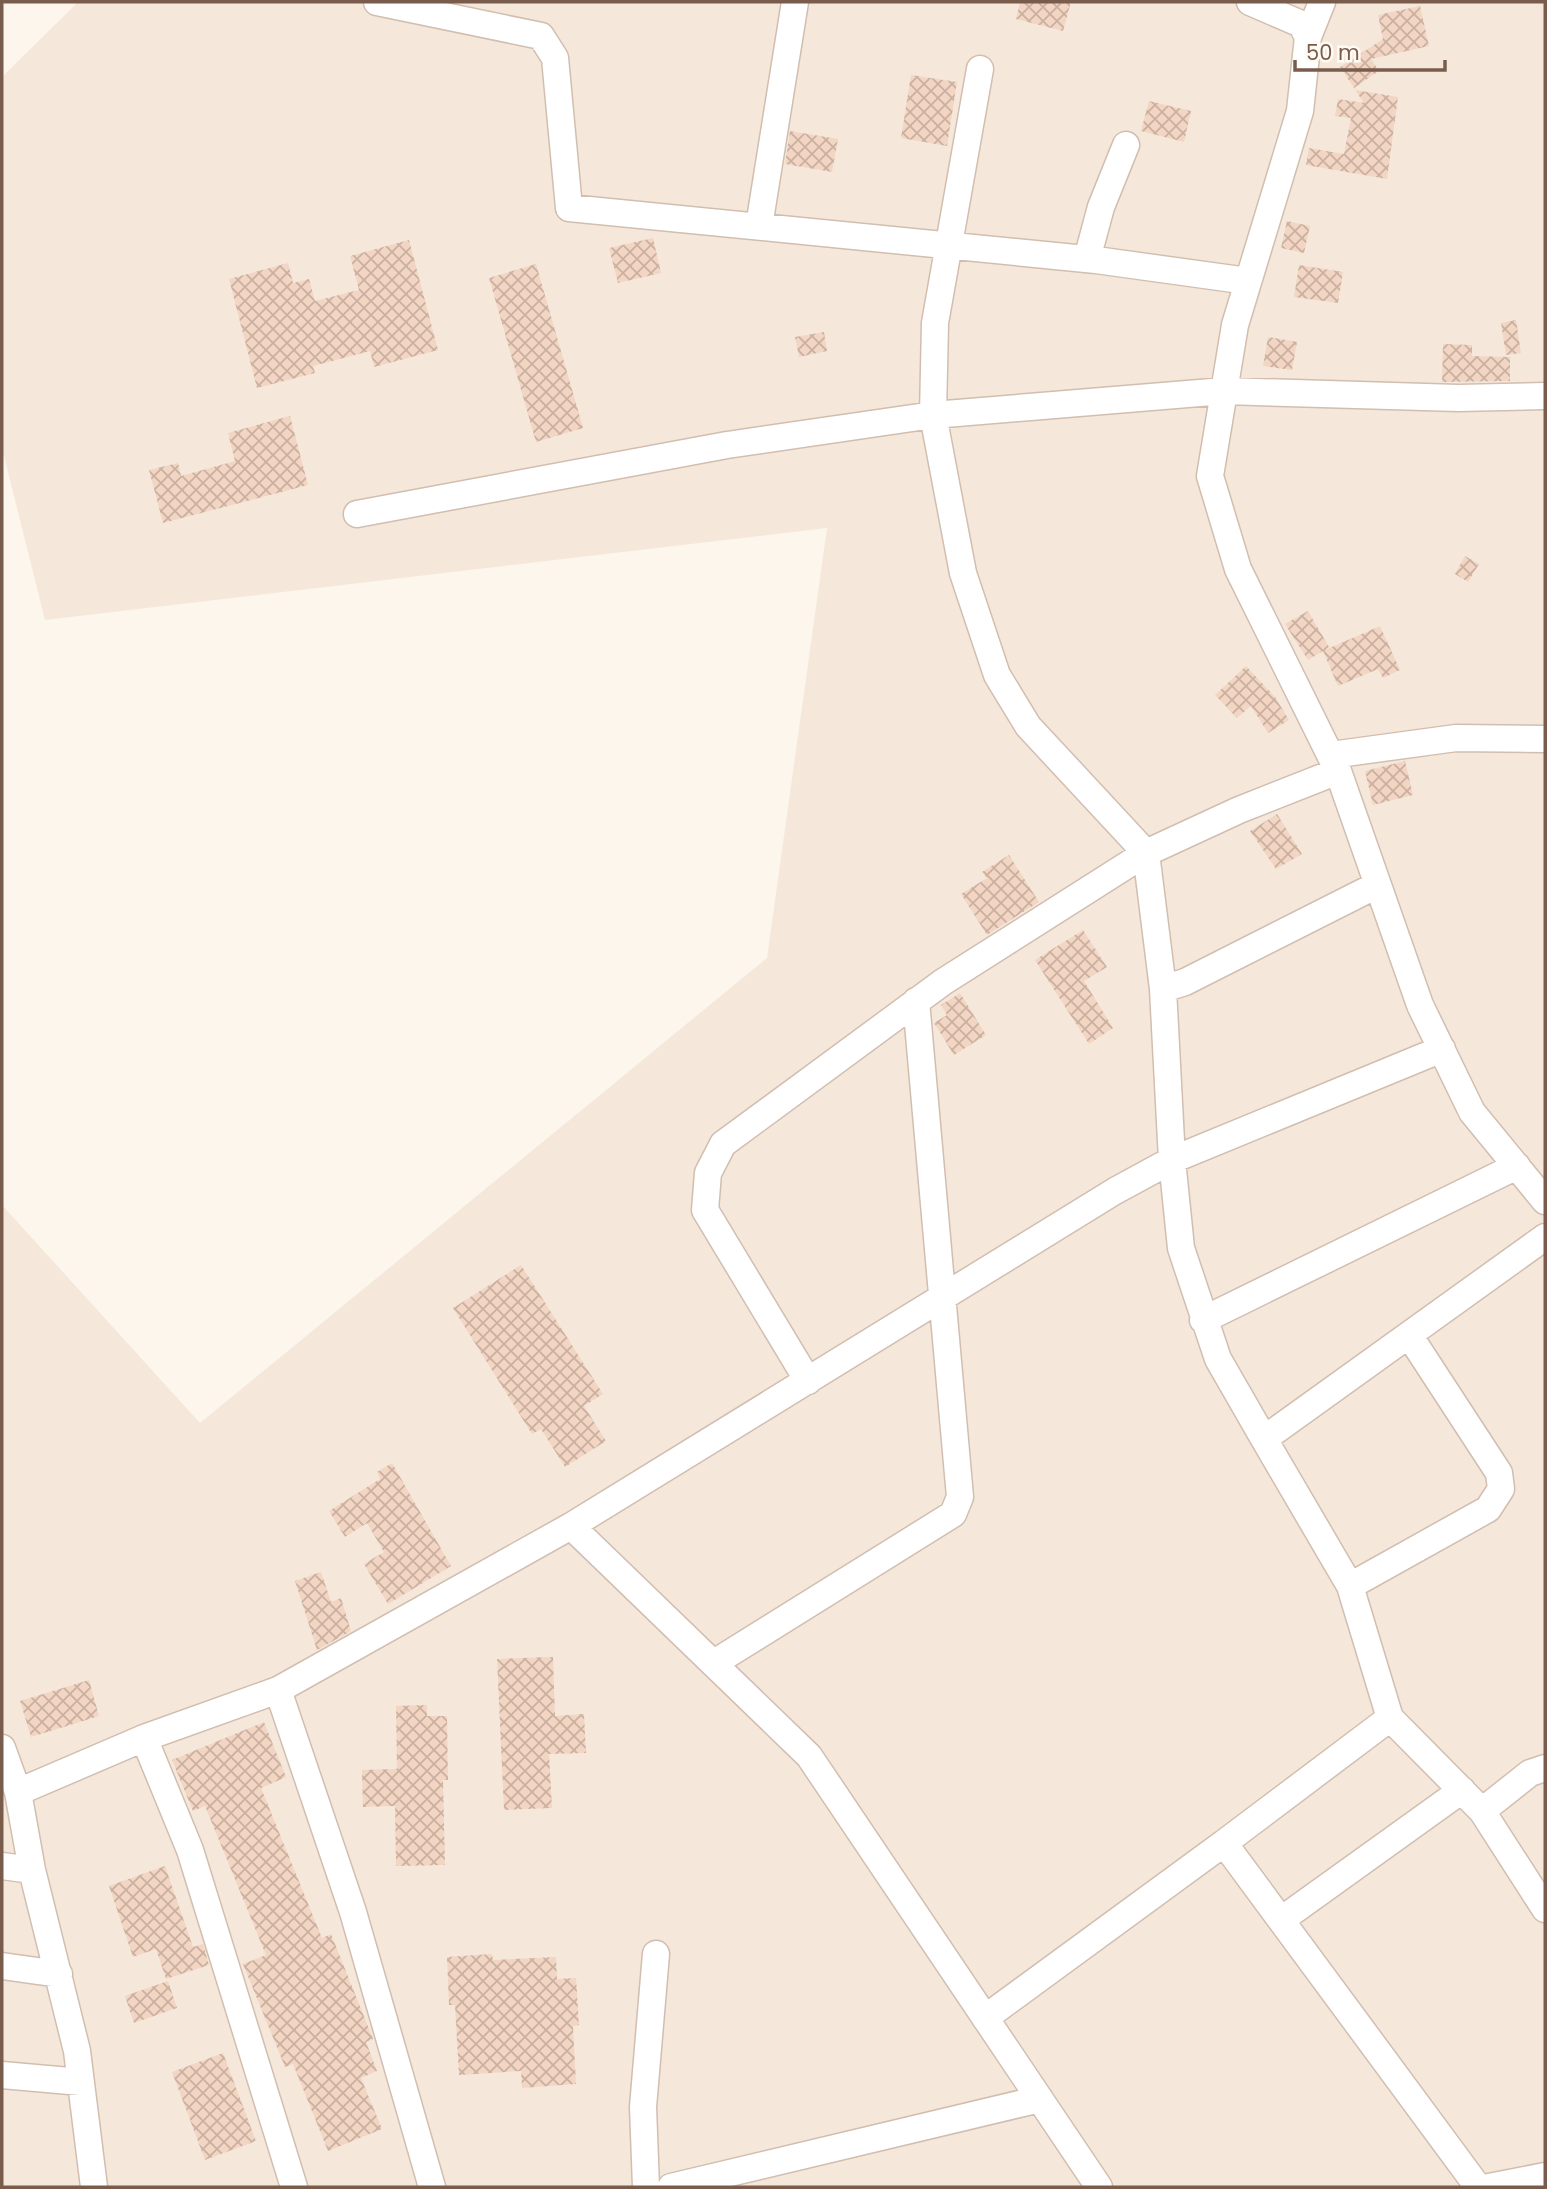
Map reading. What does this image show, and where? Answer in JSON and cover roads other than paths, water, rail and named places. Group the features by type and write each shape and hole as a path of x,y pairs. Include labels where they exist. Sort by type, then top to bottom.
{"street":[{"path":"377,2 541,36 555,58 569,208 1087,259 1248,281"},
{"path":"759,226 795,2"},
{"path":"1250,2 1301,24 1308,37"},
{"path":"1322,2 1308,37 1300,111 1235,325 1210,476 1238,569 1334,763 1420,1005 1472,1112 1545,1199"},
{"path":"980,69 934,323 933,415 963,573 997,675 1028,726 1146,853 1163,989 1172,1160 1181,1248 1217,1359 1350,1586 1390,1718 1482,1811 1535,1876 1545,1909"},
{"path":"1087,259 1101,206 1126,145"},
{"path":"357,514 727,445 933,415 1224,391 1458,398 1545,396"},
{"path":"808,1381 705,1210 708,1173 723,1144 916,1001 1146,853 1334,763 1456,738 1545,739"},
{"path":"1163,989 1185,982 1377,885"},
{"path":"714,1663 953,1514 960,1497 916,1001"},
{"path":"18,1792 144,1738 278,1690 571,1526 1115,1191 1172,1160 1442,1049"},
{"path":"1203,1320 1517,1167"},
{"path":"1264,1439 1545,1237"},
{"path":"1350,1586 1488,1509 1502,1489 1499,1473 1409,1335"},
{"path":"571,1526 809,1756 1099,2187"},
{"path":"278,1690 353,1912 432,2187"},
{"path":"985,2018 1390,1718"},
{"path":"144,1738 190,1850 294,2187"},
{"path":"4,1759 18,1792 32,1870 59,1974 81,2082 94,2187"},
{"path":"1482,1811 1530,1773 1545,1768"},
{"path":"1281,1920 1462,1790"},
{"path":"1224,1843 1281,1920 1494,2187 1545,2176"},
{"path":"2,1866 32,1870"},
{"path":"646,2187 643,2107 656,1954"},
{"path":"2,1966 59,1974"},
{"path":"2,2075 81,2082"},
{"path":"671,2187 1040,2099"}]}
